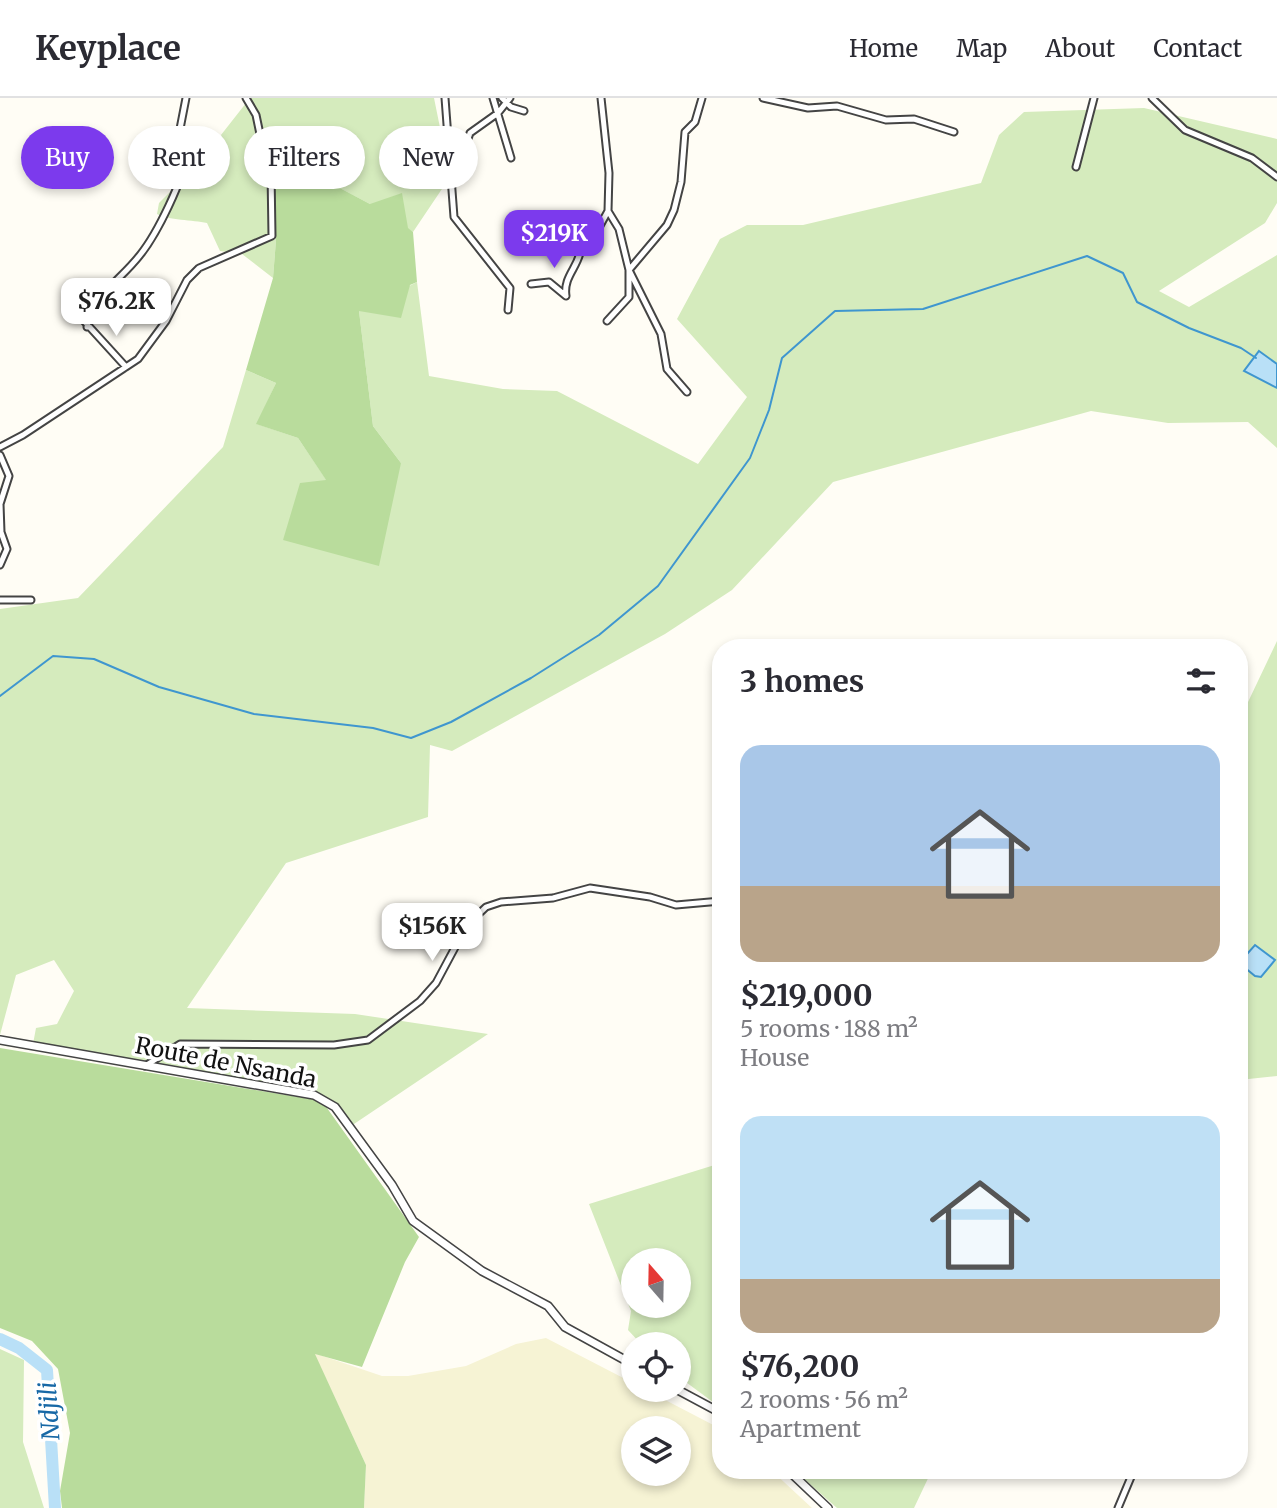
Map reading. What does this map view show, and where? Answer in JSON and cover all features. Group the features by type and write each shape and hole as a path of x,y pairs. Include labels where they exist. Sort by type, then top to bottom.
{"street":[{"path":"87,327 91,309 100,295 144,250 181,173 187,153 179,134 186,98"},
{"path":"0,447 127,367 148,348 194,273 272,236 271,172 257,144 261,139 258,122 246,98"},
{"path":"445,98 447,126"},
{"path":"493,98 511,158"},
{"path":"531,284 549,282 566,296 567,277 580,261 581,248 596,233 608,211 609,173 601,98"},
{"path":"628,270 667,225 674,210 681,183 685,132 695,122 702,98"},
{"path":"763,98 808,108 837,106 886,120 914,119 954,131"},
{"path":"1076,167 1094,98"},
{"path":"1152,98 1185,130 1252,158 1277,177"},
{"path":"478,128 498,114 506,99 524,111"},
{"path":"452,189 454,217 510,288 508,310"},
{"path":"607,321 629,297 628,270 619,229 608,211"},
{"path":"628,270 661,334 667,369 687,392"},
{"path":"100,295 75,311 127,367"},
{"path":"0,455 9,477 1,504 1,532 6,549 0,565"},
{"path":"0,600 31,600"},
{"path":"145,1066 180,1044 334,1045 368,1040 420,1001 436,983 467,925 486,907 501,902 553,898 590,888 650,897 676,905 712,902"},
{"name":"Route de Nsanda","path":"0,1040 314,1095 335,1107 392,1185 413,1221 482,1271 548,1306 565,1327 621,1358"},
{"path":"691,1397 712,1408"},
{"path":"797,1479 828,1508"},
{"path":"1118,1508 1130,1479"}],"shaded area":[{"path":"546,1338 621,1377 621,1402 669,1402 712,1424 712,1479 781,1479 812,1508 364,1508 366,1465 314,1353 382,1376 408,1376 466,1366 516,1344"}],"green space":[{"path":"250,98 434,98 440,126 379,126 379,189 442,189 413,232 341,189 365,189 365,126 244,126 244,189 274,189 276,240 273,278 242,254 220,251 207,223 157,214 159,203 173,189 230,189 228,126"},
{"path":"1144,108 1277,139 1277,203 1265,223 1159,291 1189,307 1277,255 1277,448 1248,422 1168,423 1091,411 833,482 732,590 665,634 452,751 430,745 428,817 286,863 187,1008 355,1014 488,1034 351,1126 337,1105 313,1091 33,1044 36,1028 57,1024 74,991 54,960 16,975 0,1035 0,609 78,598 223,447 246,370 276,383 257,424 298,438 327,481 283,540 401,463 373,426 359,311 417,282 429,376 503,389 557,391 698,464 747,397 677,319 720,239 747,225 803,225 981,183 999,135 1024,112"},
{"path":"274,189 342,189 370,204 402,193 408,228 413,232 417,282 410,285 401,318 359,311 373,426 401,463 379,566 283,540 300,483 326,480 298,438 256,424 276,383 246,370 273,278 276,240"},
{"path":"1277,641 1277,1076 1248,1079 1248,702"},
{"path":"0,1048 322,1101 419,1237 405,1262 362,1367 315,1354 366,1465 364,1508 62,1508 60,1491 70,1433 58,1369 32,1341 0,1328"},
{"path":"712,1166 712,1401 691,1386 691,1332 628,1330 630,1318 691,1318 691,1248 621,1248 621,1286 589,1204"},
{"path":"0,1349 24,1360 23,1442 44,1508 0,1508"},
{"path":"804,1479 928,1479 914,1508 837,1508"}],"water":[{"path":"1259,351 1277,364 1277,388 1244,371"},
{"path":"1255,945 1275,960 1261,977 1255,976 1248,970 1248,953"}],"waterway":[{"path":"0,696 53,656 94,659 159,687 254,714 373,728 411,738 451,722 531,678 599,635 658,586 750,458 769,410 782,358 835,311 923,309 1087,256 1123,273 1137,302 1189,328 1241,348 1256,358"},
{"name":"Ndjili","path":"0,1339 19,1348 47,1370 55,1508"}]}
